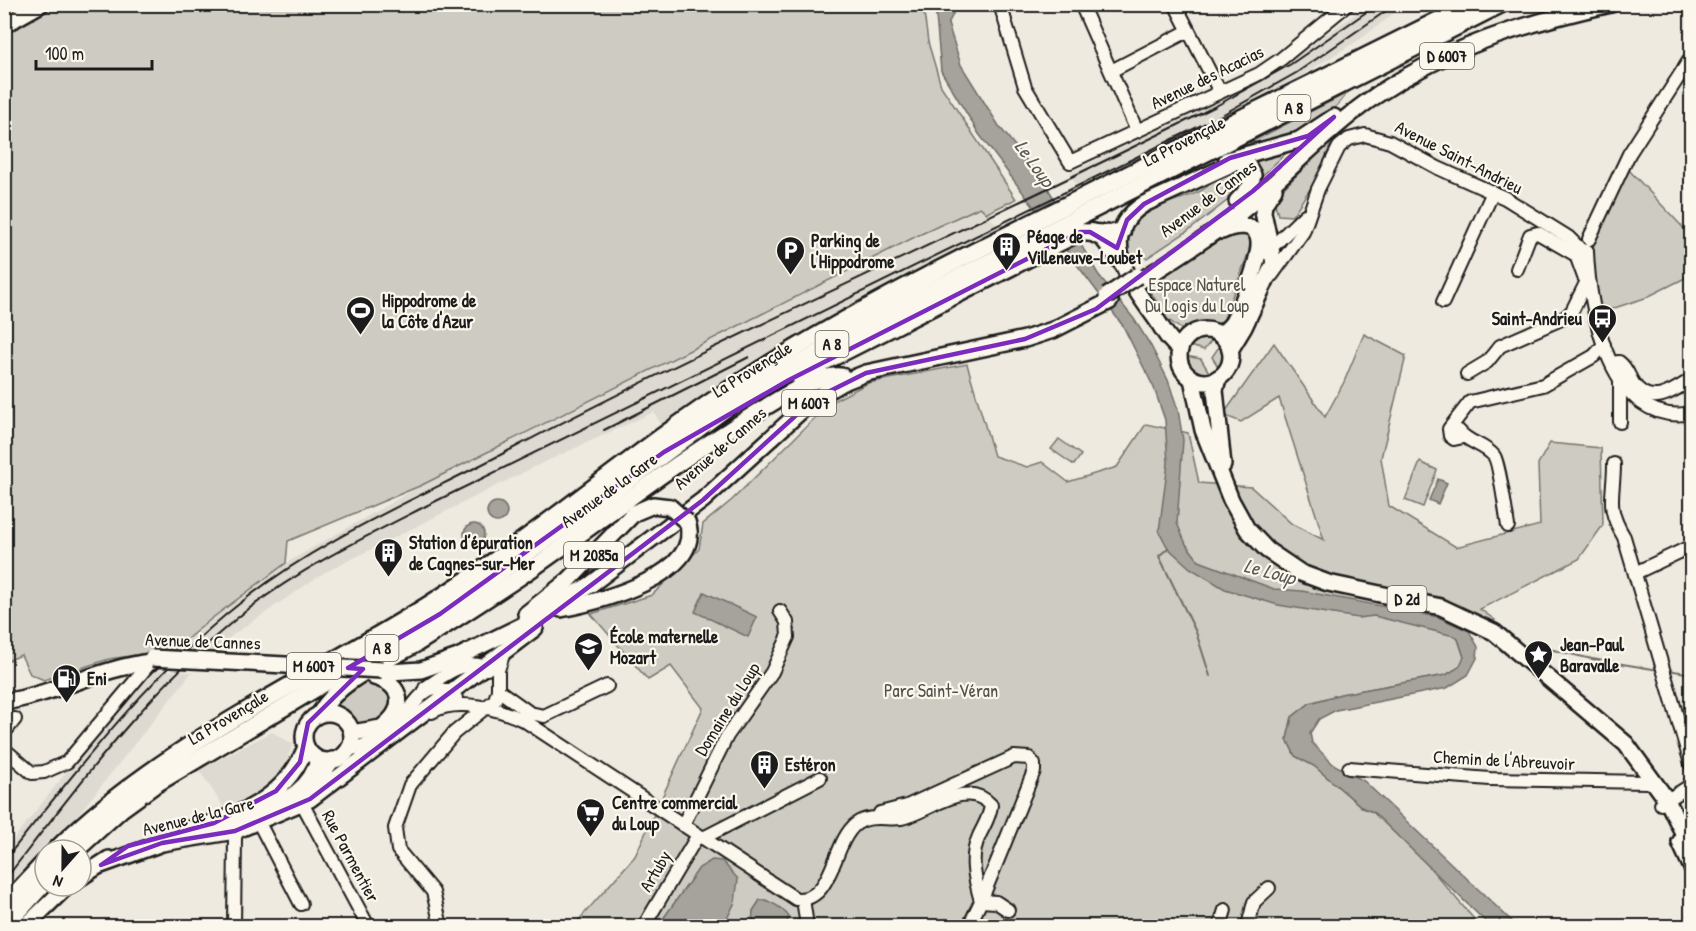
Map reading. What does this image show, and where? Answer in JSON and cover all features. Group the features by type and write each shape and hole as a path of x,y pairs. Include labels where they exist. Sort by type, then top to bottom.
{"highway":[{"name":"La Provençale","path":"70,838 143,774 431,603 569,507 656,440 743,380 876,303 1005,245 1472,4"},
{"name":"La Provençale","path":"1084,205 1501,4"},
{"path":"664,452 789,380 1027,259 1084,233 1110,234 1122,231"},
{"path":"1084,233 1103,238 1122,263"},
{"name":"La Provençale","path":"89,838 121,809 154,785 440,614 578,518 734,402 1005,245"},
{"path":"4,906 33,875"},
{"path":"5,927 33,896"}],"main road":[{"path":"4,16 26,4"},
{"path":"4,25 41,4"},
{"name":"Avenue de Cannes","path":"4,702 50,690 112,668 151,660 371,673 421,670 458,657 525,624 590,585 703,500 814,399 829,390 866,373 1016,342 1077,316 1108,299 1138,278 1284,164 1360,96 1433,56 1499,25 1571,4"},
{"name":"D 6007","path":"1306,154 1368,101 1438,61 1511,29 1611,4"},
{"path":"1196,178 1206,170 1240,154 1308,136 1334,117"},
{"path":"1220,335 1233,322 1255,264 1262,231 1263,208 1267,196 1306,154"},
{"name":"Avenue de Cannes","path":"1138,278 1198,244 1248,206 1306,154"},
{"path":"1180,349 1170,341 1133,287 1122,263 1119,244 1122,231 1139,207 1196,178 1232,163 1245,164 1252,171 1253,178 1250,187 1237,201"},
{"path":"1189,335 1180,349 1180,365 1192,379 1203,382 1218,378 1228,367 1230,350 1274,263 1272,248 1262,231 1245,226 1234,226 1198,244"},
{"name":"Avenue de Cannes","path":"151,660 371,673 424,664 468,647 578,584 700,495 797,405 842,376 893,358 1025,334 1077,316"},
{"path":"1158,321 1169,329 1189,335 1201,331 1220,335 1230,350"},
{"name":"Avenue de la Gare","path":"320,714 328,700 342,687 418,643 513,582 698,450 811,383 834,375 842,376"},
{"name":"D 2d","path":"1218,378 1215,390 1219,441 1231,500"},
{"name":"D 2d","path":"1192,379 1203,429 1231,500 1254,537 1281,560 1301,573 1353,590 1441,607 1476,621 1525,655 1586,708 1652,784 1692,851"},
{"name":"M 2085a","path":"522,618 569,580 634,513 652,505 670,507 687,522 689,533 686,547 668,570 632,587 561,609"},
{"name":"Avenue de la Gare","path":"101,865 162,843 235,831 259,823 302,803 330,786 590,585"},
{"path":"352,733 376,730 385,725 396,712 399,696 390,683 371,673"},
{"path":"281,813 319,778 318,755 305,728 310,720 320,714 340,715 348,723 352,733 348,750 342,756 318,755"},
{"name":"Avenue de la Gare","path":"93,870 128,846 145,839 214,823 260,802 318,755"},
{"name":"D 2d","path":"1664,802 1692,868"},
{"path":"26,927 55,898"}],"street":[{"name":"Avenue des Acacias","path":"1000,4 1025,87 1070,162 1239,85 1281,59 1348,4"},
{"path":"1081,4 1137,131"},
{"path":"1175,4 1220,92"},
{"path":"1111,71 1188,31"},
{"path":"1620,422 1620,382 1594,316 1581,242 1629,154 1692,56"},
{"name":"Avenue Saint-Andrieu","path":"1267,280 1292,249 1306,224 1311,207 1339,147 1349,139 1365,135 1390,142 1438,168 1493,192 1581,242"},
{"path":"1443,302 1493,192"},
{"path":"1255,264 1287,234 1311,207"},
{"path":"1262,231 1287,234"},
{"path":"1517,269 1530,235 1538,233 1576,255 1587,282"},
{"path":"1272,248 1281,251 1292,249 1287,234"},
{"path":"1467,374 1487,362 1500,346 1566,317 1587,282"},
{"path":"1508,526 1495,457 1484,447 1463,437 1455,421 1470,402 1544,386 1594,356 1604,345"},
{"path":"1612,363 1619,362 1625,367 1633,383 1642,392 1654,398 1668,395 1692,379"},
{"path":"1620,382 1644,405 1661,413 1676,416 1692,413"},
{"path":"1614,464 1610,502 1615,523 1624,537 1643,610 1692,767"},
{"path":"1635,573 1692,546"},
{"name":"Domaine du Loup","path":"683,825 726,736 753,696 763,687 780,655 788,637 787,622 780,611"},
{"path":"441,927 433,892 398,850 395,828 410,785 464,723 485,709 496,690 504,652"},
{"path":"4,749 32,773 44,772 67,762 151,660"},
{"path":"385,725 399,716 420,691 468,665 484,666 510,714"},
{"path":"496,690 530,714 544,716 607,686"},
{"path":"348,750 388,732 424,692 437,687 450,692 463,706 464,723"},
{"path":"408,724 440,707 463,706 510,714 557,740 788,896 803,899 815,895 821,888 846,835 856,824 874,814 907,806 1014,757 1029,758 1034,764 1034,771 969,927"},
{"path":"4,733 15,719"},
{"path":"234,927 235,831 239,822 282,801 306,782 315,771 318,755"},
{"name":"Chemin de l'Abreuvoir","path":"1349,768 1490,779 1652,784"},
{"path":"701,836 820,778"},
{"path":"1664,802 1690,784"},
{"path":"865,820 915,814 950,798 964,795 985,799 990,805 990,813 975,847 974,860 974,876 981,901"},
{"name":"Rue Parmentier","path":"302,803 368,927"},
{"path":"259,823 301,904"},
{"name":"Artuby","path":"644,927 701,836"},
{"path":"1248,927 1254,902 1269,888"},
{"path":"803,899 807,927"},
{"path":"981,901 996,902 1008,910"},
{"path":"1220,927 1225,910"}],"highlighted area":[{"path":"1334,117 1253,191 1096,309 1025,339 866,373 814,399 703,500 310,799 235,831 162,843 101,865 128,846 214,823 276,791 300,762 308,723 363,669 348,668 440,614 664,452 789,380 1080,232 1090,232 1117,248 1127,220 1144,204 1230,158 1308,136"}],"shaded area":[{"name":"Le Loup","path":"935,5 952,5 953,14 948,24 961,65 999,126 1046,185 1098,274 1134,319 1151,346 1168,380 1178,410 1183,440 1177,523 1186,544 1199,561 1274,589 1302,591 1438,617 1469,631 1478,647 1477,658 1468,675 1447,688 1336,710 1319,719 1310,733 1312,743 1333,764 1364,781 1517,926 1490,926 1373,812 1363,808 1314,766 1295,756 1287,739 1292,717 1310,703 1341,694 1446,675 1459,667 1464,657 1458,639 1454,636 1374,616 1358,618 1278,605 1225,589 1190,568 1168,548 1159,531 1168,463 1165,420 1154,388 1123,326 979,134 941,71"},
{"path":"1368,5 1405,5 1362,38 1259,102 1080,192 1070,173 1224,97 1288,61"},
{"path":"981,207 1001,230 867,298 715,388 662,427 654,412 534,467 322,574 234,634 206,658 168,655 211,619 286,563 422,485 778,304"},
{"path":"1438,479 1447,483 1438,504 1429,500"},
{"path":"493,502 501,502 507,508 507,516 501,522 493,522 487,516 487,508"},
{"path":"470,524 478,524 484,530 484,538 478,544 470,544 464,538 464,530"},
{"path":"704,592 757,617 748,637 695,612"},
{"path":"155,670 192,672 58,838 33,838 33,864 5,894 5,850 72,765"},
{"path":"272,732 293,744 279,780 260,793 225,809 199,770"},
{"path":"712,860 722,861 738,879 735,902 724,925 658,926 699,868"},
{"path":"760,900 772,903 789,917 785,926 752,926 753,911"}],"green space":[{"name":"Hippodrome de la Côte d'Azur","path":"58,4 923,5 928,42 941,86 1016,199 987,213 980,207 919,235 422,485 288,541 286,563 211,619 168,655 143,654 109,659 44,680 30,674 21,655 5,662 5,34"},
{"path":"1347,93 1328,114 1304,129 1277,139 1249,143"},
{"path":"1333,139 1316,180 1292,216 1278,215 1274,200 1277,195"},
{"path":"1286,149 1287,152 1262,176 1247,154"},
{"path":"1234,166 1243,170 1247,178 1246,186 1191,229 1147,258 1129,253 1128,227 1157,208 1201,191 1208,186 1217,173"},
{"path":"1628,169 1691,236 1691,275 1645,298 1599,313 1591,254"},
{"name":"Espace Naturel Du Logis du Loup","path":"1234,231 1250,236 1252,243 1220,329 1199,328 1185,332 1166,318 1147,286"},
{"name":"Parc Saint-Véran","path":"1364,334 1406,356 1381,458 1389,506 1456,547 1540,525 1538,464 1550,443 1601,448 1603,525 1579,559 1480,609 1495,620 1455,636 1464,657 1460,667 1446,675 1341,694 1310,703 1292,717 1287,739 1295,756 1314,766 1363,808 1373,812 1425,862 1480,926 785,926 788,923 786,912 766,900 760,900 753,911 752,926 723,926 698,870 658,926 568,926 577,922 635,856 703,708 671,666 648,680 591,614 652,595 699,549 703,524 732,500 831,402 868,383 967,364 994,456 1027,467 1042,462 1068,482 1117,467 1146,424 1188,433 1199,483 1251,487 1292,524 1324,540 1279,398 1241,422 1223,415 1274,343 1325,417 1344,382"},
{"path":"1198,339 1212,340 1204,350 1189,346"},
{"path":"1220,345 1224,355 1219,368 1212,357"},
{"path":"1186,356 1201,359 1210,374 1194,371 1188,365"},
{"path":"1059,439 1081,455 1074,465 1051,449"},
{"path":"1420,462 1437,470 1423,507 1405,500"},
{"path":"363,682 386,688 394,701 383,721 358,725 344,711 330,707 333,700"}],"waterway":[{"path":"1168,548 1159,556 1196,632 1210,676"},
{"path":"1549,649 1659,670"},
{"path":"1668,670 1692,674"}],"railway":[{"path":"4,861 143,693 205,632 269,581 301,560 367,522 680,364 1216,106 1291,64 1378,4"},
{"path":"4,881 88,773 147,704 211,640 267,595 290,580 335,553 430,504 1220,116 1296,73 1396,4"},
{"path":"604,430 749,357"}],"place":[{"name":"Péage de Villeneuve-Loubet","path":"1006,272"},
{"name":"Parking de l'Hippodrome","path":"790,276"},
{"name":"Hippodrome de la Côte d'Azur","path":"361,336"},
{"name":"Saint-Andrieu","path":"1603,344"},
{"name":"Station d’épuration de Cagnes-sur-Mer","path":"388,578"},
{"name":"École maternelle Mozart","path":"589,672"},
{"name":"Jean-Paul Baravalle","path":"1539,680"},
{"name":"Eni","path":"66,704"},
{"name":"Estéron","path":"764,790"},
{"name":"Centre commercial du Loup","path":"591,838"}]}
